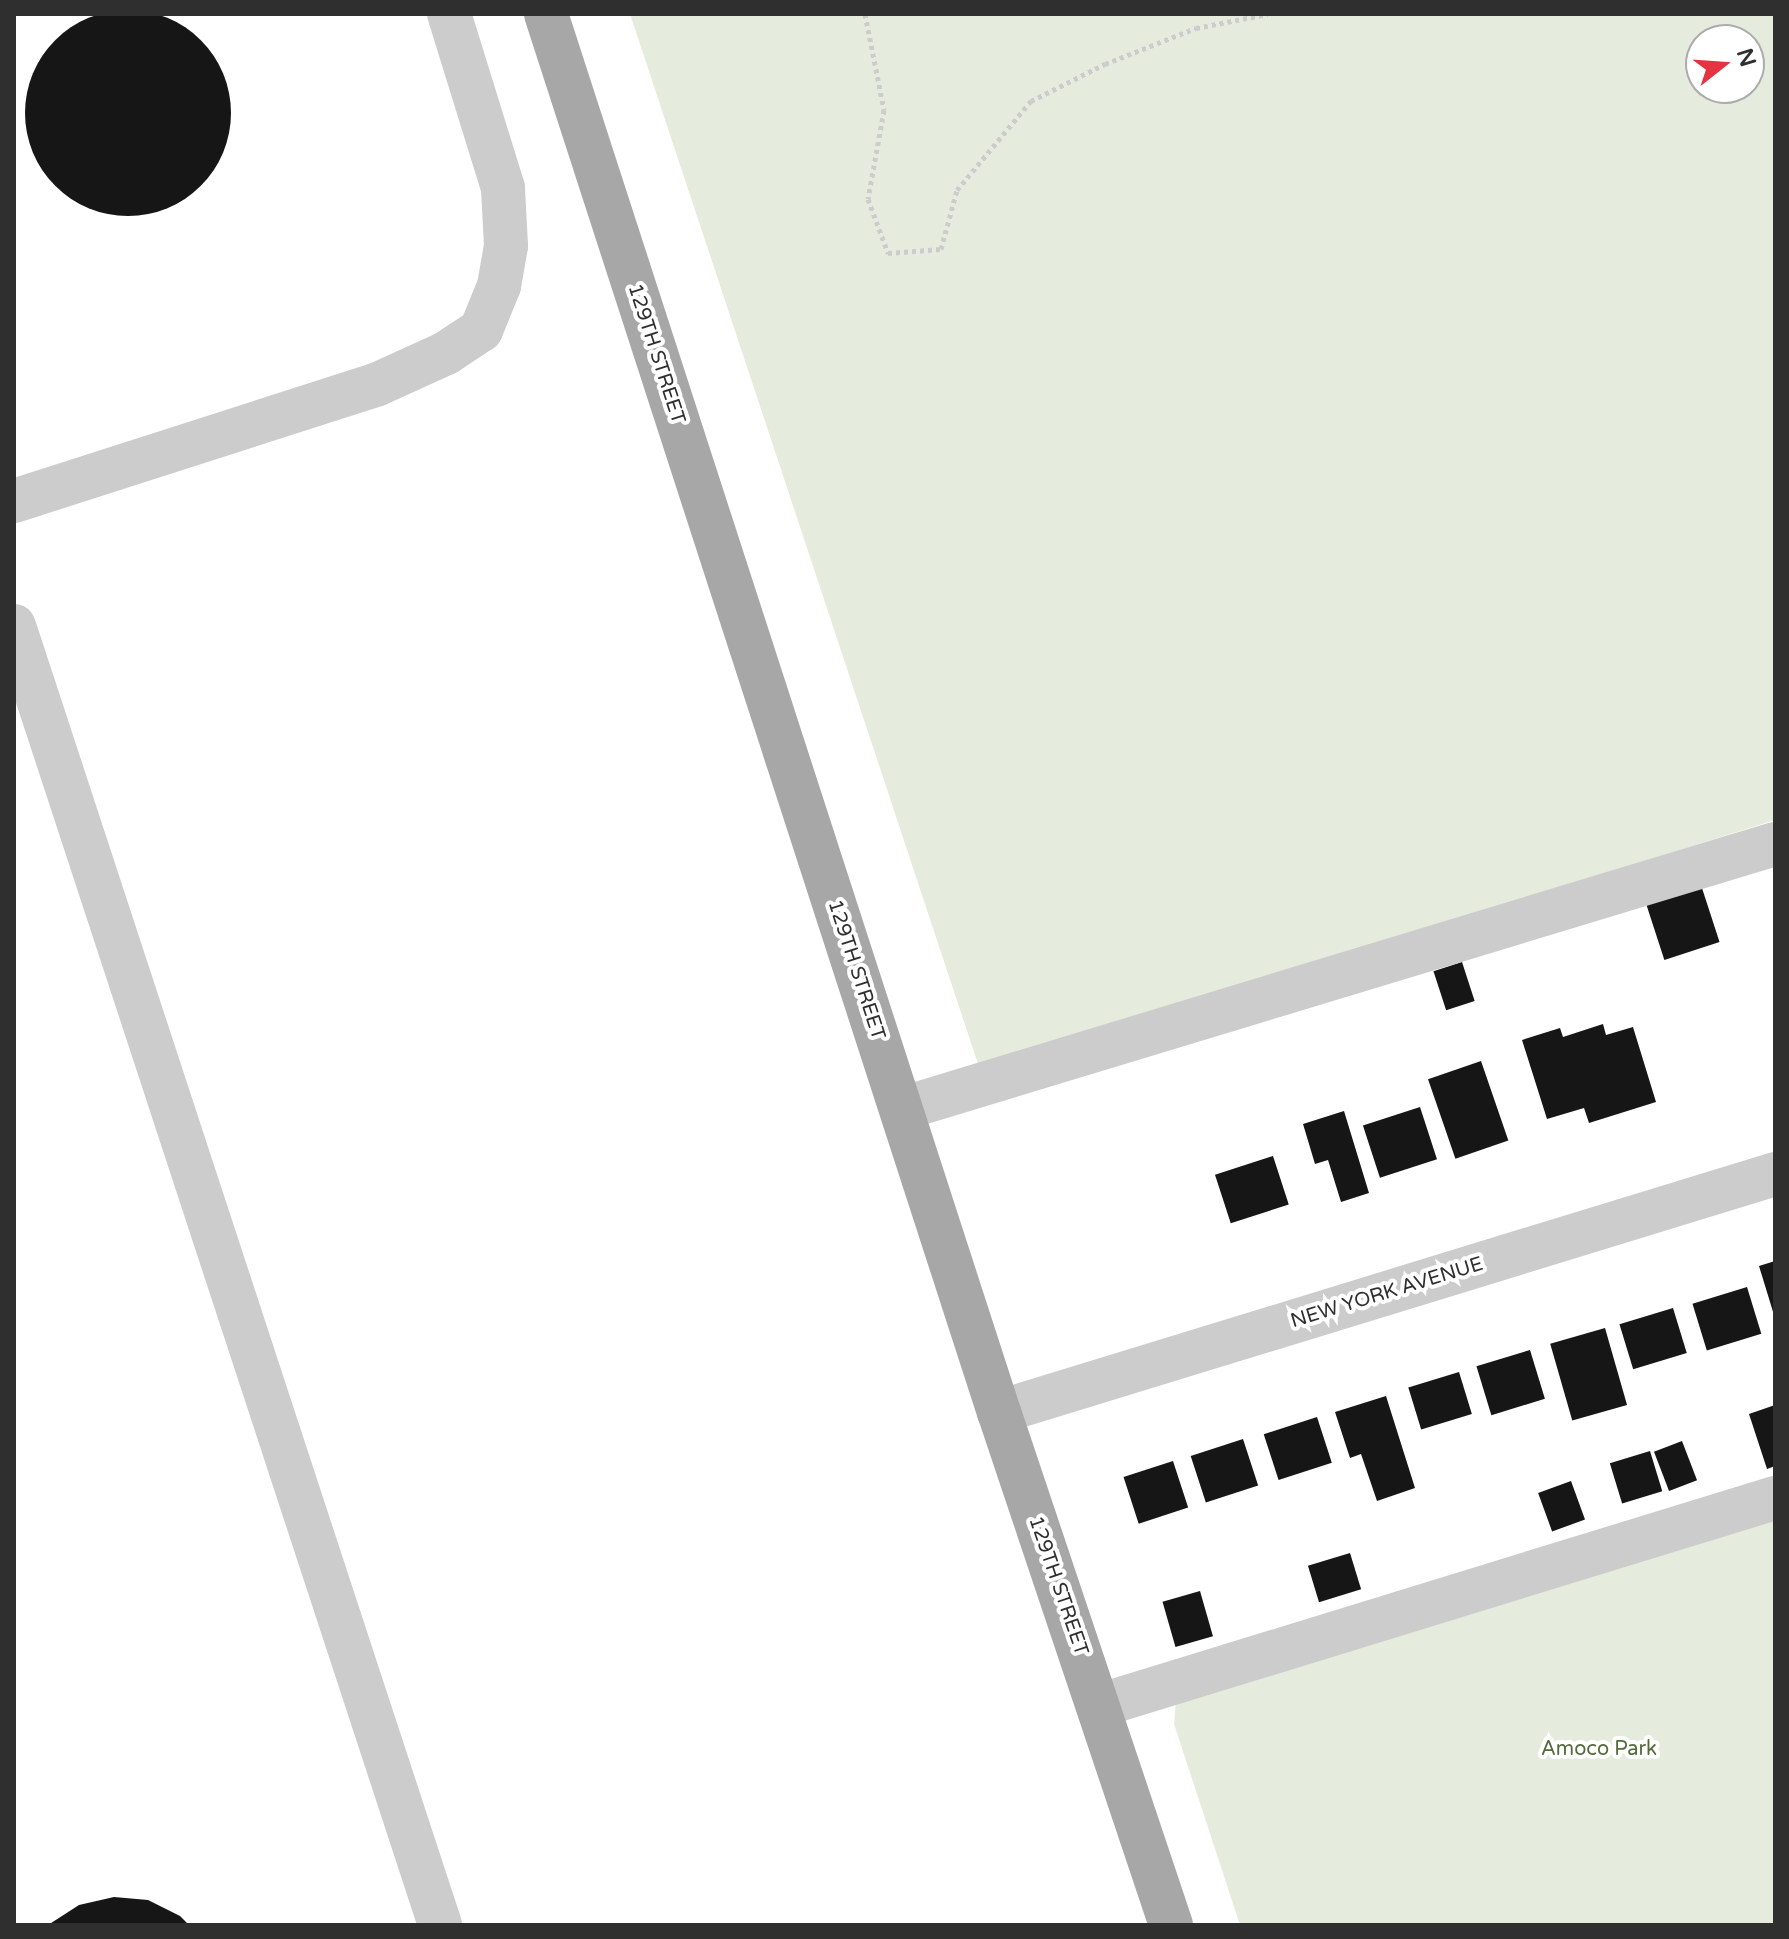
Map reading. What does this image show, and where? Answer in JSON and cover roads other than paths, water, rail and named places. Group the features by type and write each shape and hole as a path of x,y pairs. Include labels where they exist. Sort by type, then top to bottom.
{"main road":[{"name":"129TH STREET","path":"546,14 999,1412 1171,1925"}],"street":[{"path":"14,501 378,384 446,353 481,330 499,286 506,246 503,188 449,14"},
{"path":"14,626 440,1925"},
{"path":"901,1109 1775,844"},
{"name":"NEW YORK AVENUE","path":"999,1412 1775,1174"},
{"path":"1098,1706 1775,1498"}],"park label":[{"name":"Amoco Park","path":"1599,1749"}]}
